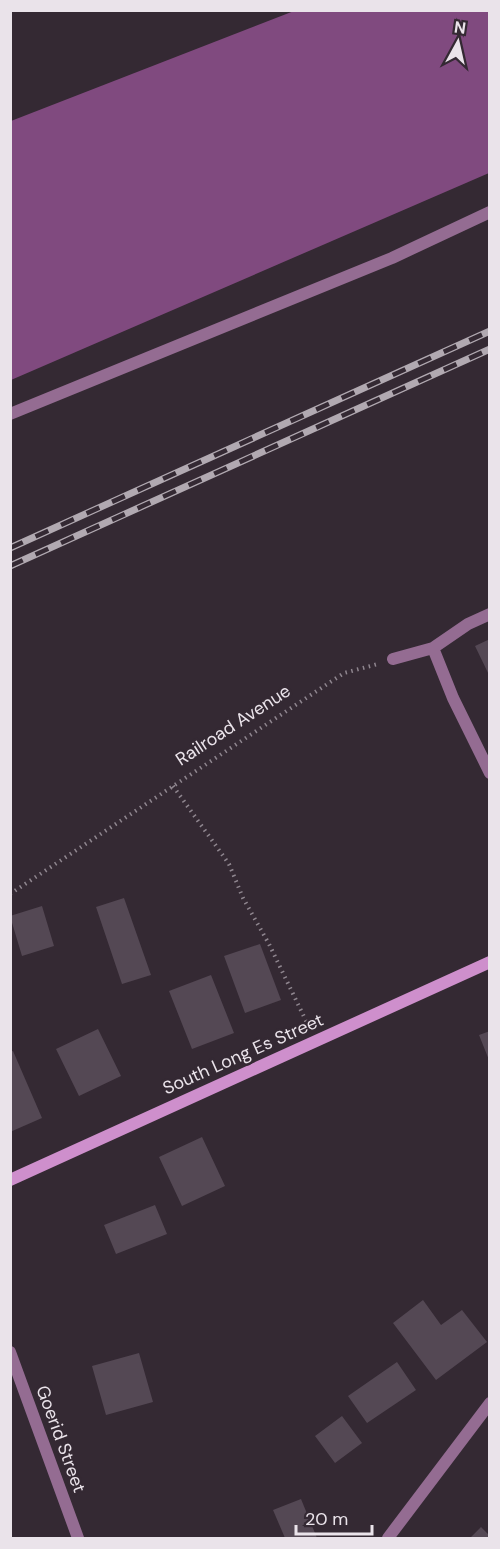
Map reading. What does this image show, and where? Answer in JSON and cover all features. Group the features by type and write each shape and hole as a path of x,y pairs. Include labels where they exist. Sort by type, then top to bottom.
{"street":[{"path":"10,414 392,258 489,212"},
{"path":"393,659 433,648 468,624 489,614"},
{"path":"433,648 453,698 489,773"},
{"name":"South Long Es Street","path":"10,1180 489,962"},
{"name":"Goerid Street","path":"10,1352 78,1539"},
{"path":"388,1539 489,1403"}],"path":[{"name":"Railroad Avenue","path":"10,894 344,673 393,659"},
{"path":"173,786 229,864 243,898 269,944 316,1041"}],"shaded area":[{"path":"294,11 489,11 489,173 11,380 11,121"}],"building":[{"path":"490,639 490,677 475,646"},
{"path":"124,898 151,975 122,984 96,907"},
{"path":"42,906 54,946 22,956 10,916"},
{"path":"260,944 281,1000 245,1013 224,956"},
{"path":"211,975 234,1033 192,1049 169,991"},
{"path":"98,1029 121,1076 79,1096 56,1049"},
{"path":"490,1031 490,1060 489,1060 479,1035"},
{"path":"13,1051 42,1118 10,1132 10,1052"},
{"path":"202,1137 225,1186 182,1206 159,1157"},
{"path":"155,1205 167,1234 116,1254 104,1225"},
{"path":"423,1300 441,1325 462,1310 487,1342 436,1380 393,1323"},
{"path":"139,1353 153,1402 106,1415 92,1366"},
{"path":"397,1362 416,1390 367,1423 348,1396"},
{"path":"342,1416 362,1443 335,1463 315,1436"},
{"path":"301,1499 317,1538 285,1538 273,1510"},
{"path":"481,1527 490,1538 470,1538"}],"railway":[{"path":"10,548 490,331"},
{"path":"10,566 490,349"}]}
